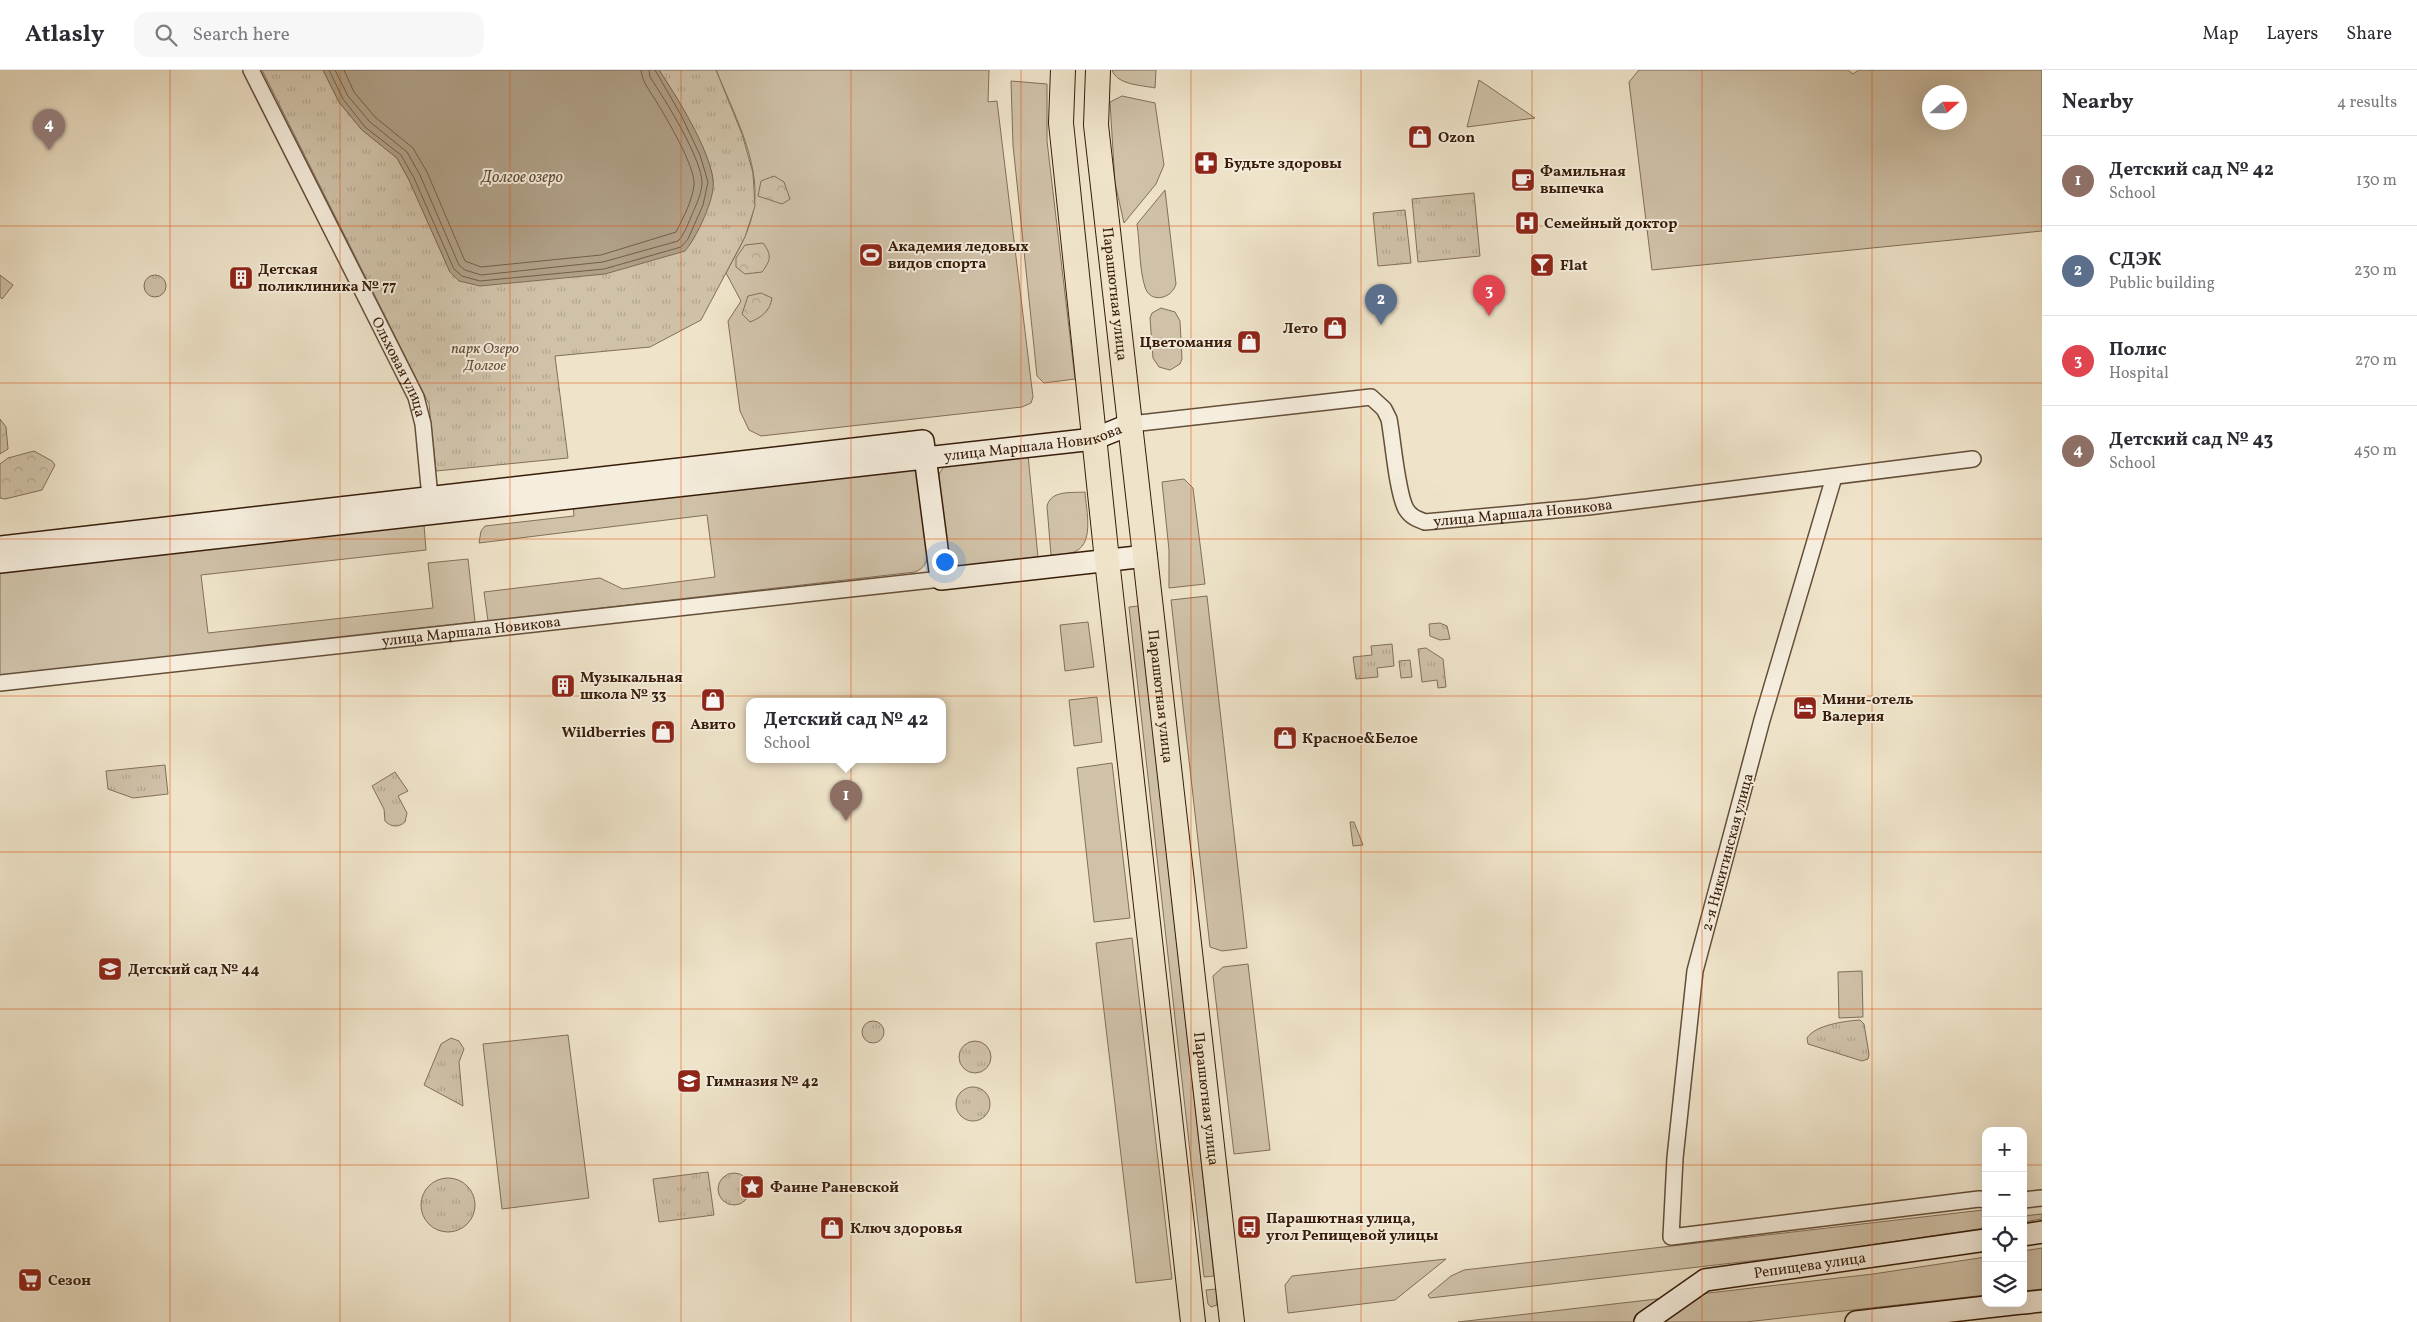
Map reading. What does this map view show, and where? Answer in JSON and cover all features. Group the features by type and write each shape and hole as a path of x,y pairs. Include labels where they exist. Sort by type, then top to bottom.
{"main road":[{"path":"1063,70 1061,123 1107,560 1193,1322"},
{"name":"Парашютная улица","path":"1098,70 1096,125 1232,1322"}],"street":[{"name":"Ольховая улица","path":"251,70 416,397 423,424 431,505"},
{"name":"улица Маршала Новикова","path":"0,546 431,505 924,449 1094,439 1131,424 1371,397 1384,409 1389,419 1405,508 1413,518 1425,522 1521,514 1974,459"},
{"name":"улица Маршала Новикова","path":"924,449 941,579"},
{"name":"2-я Никитинская улица","path":"1834,477 1762,720 1695,971 1676,1149 1671,1237 1982,1199"},
{"name":"улица Маршала Новикова","path":"0,562 431,505"},
{"name":"улица Маршала Новикова","path":"0,684 1146,556"},
{"path":"2027,1200 2042,1198"},
{"path":"2027,1234 2042,1232"},
{"name":"Репищева улица","path":"1645,1322 1705,1280 1982,1241"},
{"path":"2027,1302 2042,1301"},
{"path":"1856,1322 1987,1307"}],"green space":[{"name":"парк Озеро Долгое","path":"262,70 323,70 339,102 362,130 397,158 409,180 450,272 661,257 687,247 697,231 711,198 713,188 712,172 692,125 659,70 716,70 742,134 753,173 755,206 745,237 701,320 650,347 555,356 568,458 436,471 429,404"},
{"name":"Академия ледовых видов спорта","path":"716,70 989,70 988,102 997,101 1033,397 1031,403 1022,407 761,436 749,430 740,411 728,321 741,301 726,273 750,224 755,190 744,137"},
{"path":"1112,70 1156,70 1155,88 1119,79"},
{"path":"1639,70 1848,70 1853,74 1859,70 2042,70 2042,231 1652,270 1629,82"},
{"path":"1479,80 1535,118 1467,127"},
{"path":"1011,81 1047,84 1047,141 1075,379 1044,383 1037,376 1013,145"},
{"path":"1122,96 1155,103 1164,165 1156,184 1124,223 1115,183 1110,102"},
{"path":"774,176 784,182 790,199 782,204 758,196 761,181"},
{"path":"1165,190 1176,284 1174,289 1166,296 1156,297 1151,296 1143,280 1137,224"},
{"path":"1474,193 1480,256 1418,262 1412,199"},
{"path":"1405,210 1411,263 1378,266 1373,213"},
{"path":"763,243 768,251 769,258 762,272 745,274 736,267 736,258 745,245"},
{"path":"0,275 13,285 2,299 0,297"},
{"path":"155,275 163,278 166,286 163,294 155,297 147,294 144,286 147,278"},
{"path":"761,293 772,298 771,303 765,313 750,322 742,314 748,296"},
{"path":"1161,308 1175,312 1180,321 1182,359 1180,364 1170,370 1159,367 1153,358 1150,318 1152,313"},
{"path":"0,419 6,427 8,449 0,454"},
{"path":"34,451 52,461 55,465 42,490 5,499 0,498 0,464 8,458"},
{"path":"1028,455 1038,557 960,566 950,559 947,553 938,480 939,474 945,465"},
{"path":"909,468 915,471 919,477 929,554 921,569 915,572 488,621 484,592 600,578 623,589 715,577 707,515 479,543 481,531 485,526 574,516 573,504"},
{"path":"1184,479 1193,488 1205,584 1169,588 1169,550 1162,482"},
{"path":"1085,492 1088,527 1084,543 1079,549 1071,553 1051,555 1047,506 1049,501 1062,493"},
{"path":"424,525 426,550 201,575 208,633 433,608 428,563 468,559 475,622 0,676 0,572"},
{"path":"1207,596 1247,948 1222,951 1210,947 1171,600"},
{"path":"1139,606 1214,1276 1204,1277 1129,607"},
{"path":"1088,622 1094,667 1065,671 1060,625"},
{"path":"1440,623 1447,626 1450,639 1440,640 1430,636 1429,624"},
{"path":"1392,644 1394,666 1377,668 1378,677 1356,679 1353,657 1372,655 1371,646"},
{"path":"1426,648 1443,659 1446,687 1438,688 1437,680 1422,682 1418,649"},
{"path":"1410,660 1412,677 1401,678 1399,661"},
{"path":"1097,697 1102,742 1074,746 1069,700"},
{"path":"1112,763 1130,918 1094,922 1077,768"},
{"path":"165,765 168,794 133,798 108,789 106,771"},
{"path":"395,772 408,791 398,796 407,813 405,822 395,826 385,821 384,809 372,786"},
{"path":"1350,822 1354,822 1363,845 1353,846"},
{"path":"1132,938 1172,1279 1136,1283 1096,943"},
{"path":"1248,964 1270,1150 1234,1154 1213,976 1223,967"},
{"path":"1862,971 1863,1017 1839,1018 1838,972"},
{"path":"1860,1020 1864,1024 1869,1054 1868,1059 1862,1061 1808,1044 1807,1038 1823,1027"},
{"path":"873,1021 881,1024 884,1032 881,1040 873,1043 865,1040 862,1032 865,1024"},
{"path":"568,1035 589,1198 502,1209 483,1044"},
{"path":"451,1038 459,1041 464,1049 459,1062 463,1106 424,1085 441,1044"},
{"path":"975,1041 981,1042 986,1046 990,1051 990,1063 986,1068 981,1072 975,1073 969,1072 964,1068 960,1063 959,1057 960,1051 964,1046 969,1042"},
{"path":"973,1087 985,1092 990,1104 985,1116 973,1121 961,1116 956,1104 961,1092"},
{"path":"708,1172 714,1215 659,1222 653,1179"},
{"path":"734,1173 740,1174 745,1178 749,1183 749,1195 745,1200 740,1204 734,1205 728,1204 723,1200 719,1195 718,1189 719,1183 723,1178 728,1174"},
{"path":"443,1178 453,1178 463,1182 471,1190 475,1205 471,1220 463,1228 453,1232 443,1232 433,1228 425,1220 421,1210 421,1200 425,1190 433,1182"},
{"path":"1982,1210 1982,1229 1802,1255 1430,1298 1428,1295 1451,1276 1464,1270"},
{"path":"2042,1214 2042,1219 2027,1221 2027,1216"},
{"path":"2042,1248 2042,1289 2027,1291 2027,1250"},
{"path":"1982,1258 1982,1295 1746,1322 1458,1322 1873,1274"},
{"path":"1446,1259 1395,1300 1288,1313 1285,1285 1292,1276"},
{"path":"1216,1289 1217,1305 1211,1307 1208,1304 1206,1290"}],"water":[{"name":"Долгое озеро","path":"323,70 659,70 683,108 705,153 713,180 708,207 699,228 685,251 605,274 480,286 459,281 450,272 409,180 397,158 362,130 339,102"}],"place":[{"name":"Ozon","path":"1420,137"},
{"name":"Детский сад № 43","path":"49,150"},
{"name":"Будьте здоровы","path":"1206,163"},
{"name":"Фамильная выпечка","path":"1523,180"},
{"name":"Семейный доктор","path":"1527,223"},
{"name":"Академия ледовых видов спорта","path":"871,255"},
{"name":"Flat","path":"1542,265"},
{"name":"Детская поликлиника № 77","path":"241,278"},
{"name":"Полис","path":"1489,316"},
{"name":"СДЭК","path":"1381,325"},
{"name":"Лето","path":"1335,328"},
{"name":"Цветомания","path":"1249,342"},
{"name":"Музыкальная школа № 33","path":"563,686"},
{"name":"Авито","path":"713,700"},
{"name":"Мини-отель Валерия","path":"1805,708"},
{"name":"Wildberries","path":"663,732"},
{"name":"Красное&Белое","path":"1285,738"},
{"name":"Детский сад № 42","path":"846,821"},
{"name":"Детский сад № 44","path":"110,969"},
{"name":"Гимназия № 42","path":"689,1081"},
{"name":"Фаине Раневской","path":"752,1187"},
{"name":"Парашютная улица, угол Репищевой улицы","path":"1249,1227"},
{"name":"Ключ здоровья","path":"832,1228"},
{"name":"Сезон","path":"30,1280"}]}
